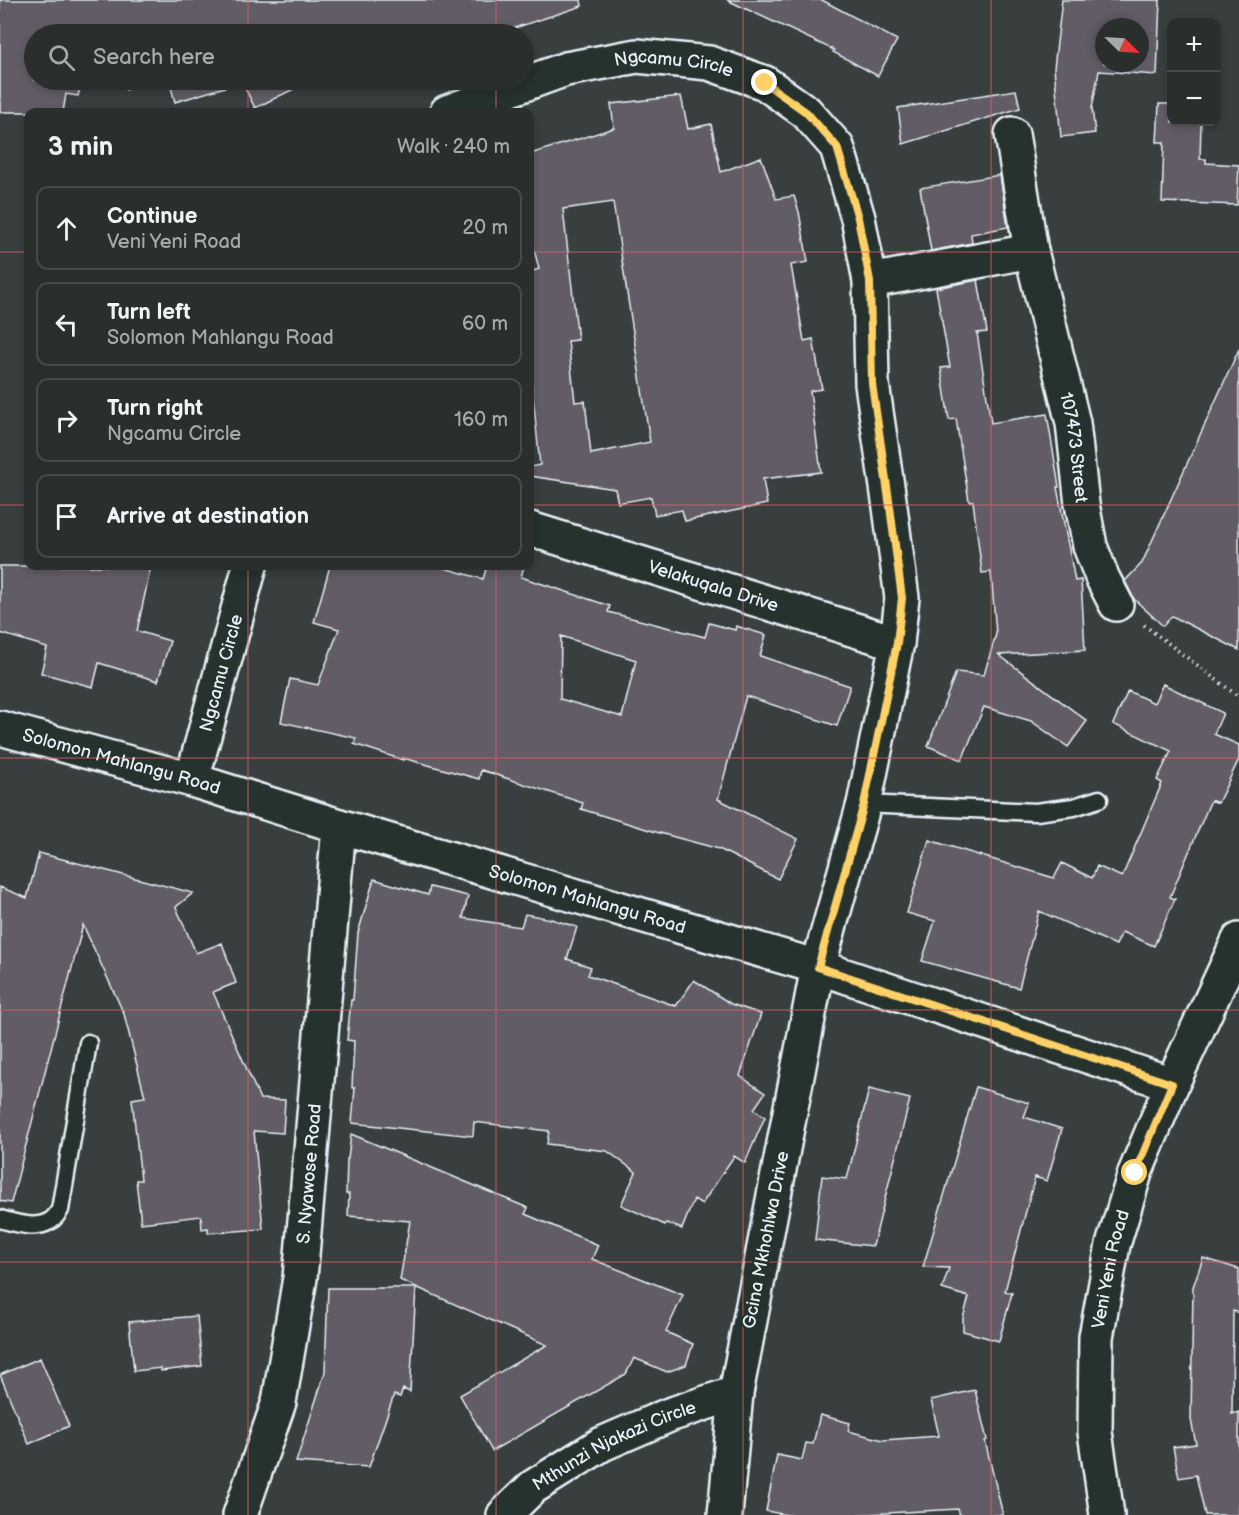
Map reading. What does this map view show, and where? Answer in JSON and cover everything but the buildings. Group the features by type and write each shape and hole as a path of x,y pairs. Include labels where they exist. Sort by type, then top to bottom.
{"street":[{"name":"Ngcamu Circle","path":"534,81 566,69 637,56 709,63 765,83 806,112 837,147 858,218 870,281 872,384 902,598 897,643 864,804 818,967"},
{"name":"Ngcamu Circle","path":"458,108 508,90"},
{"name":"107473 Street","path":"1012,134 1031,251 1073,423 1082,504 1090,546 1116,604"},
{"path":"870,281 1031,251"},
{"name":"Velakuqala Drive","path":"534,531 897,643"},
{"name":"Ngcamu Circle","path":"192,780 249,570"},
{"name":"Solomon Mahlangu Road","path":"0,728 192,780 339,826 818,967 1172,1084"},
{"name":"S. Nyawose Road","path":"240,1515 279,1402 300,1278 339,826"},
{"name":"Veni Yeni Road","path":"1107,1515 1095,1432 1096,1337 1113,1245 1135,1173 1172,1084 1239,940"},
{"name":"Gcina Mkhohlwa Drive","path":"725,1515 736,1393 818,967"},
{"name":"Mthunzi Njakazi Circle","path":"504,1515 533,1487 602,1444 669,1415 736,1393"}],"lane":[{"path":"864,804 1036,812 1074,807 1099,799"},
{"path":"0,1219 37,1226 52,1221 60,1210 88,1043"}],"path":[{"path":"1116,604 1239,697"}],"route":[{"path":"765,83 806,112 837,147 858,218 870,281 872,384 902,598 897,643 864,804 818,967 1172,1084 1135,1173"}]}
